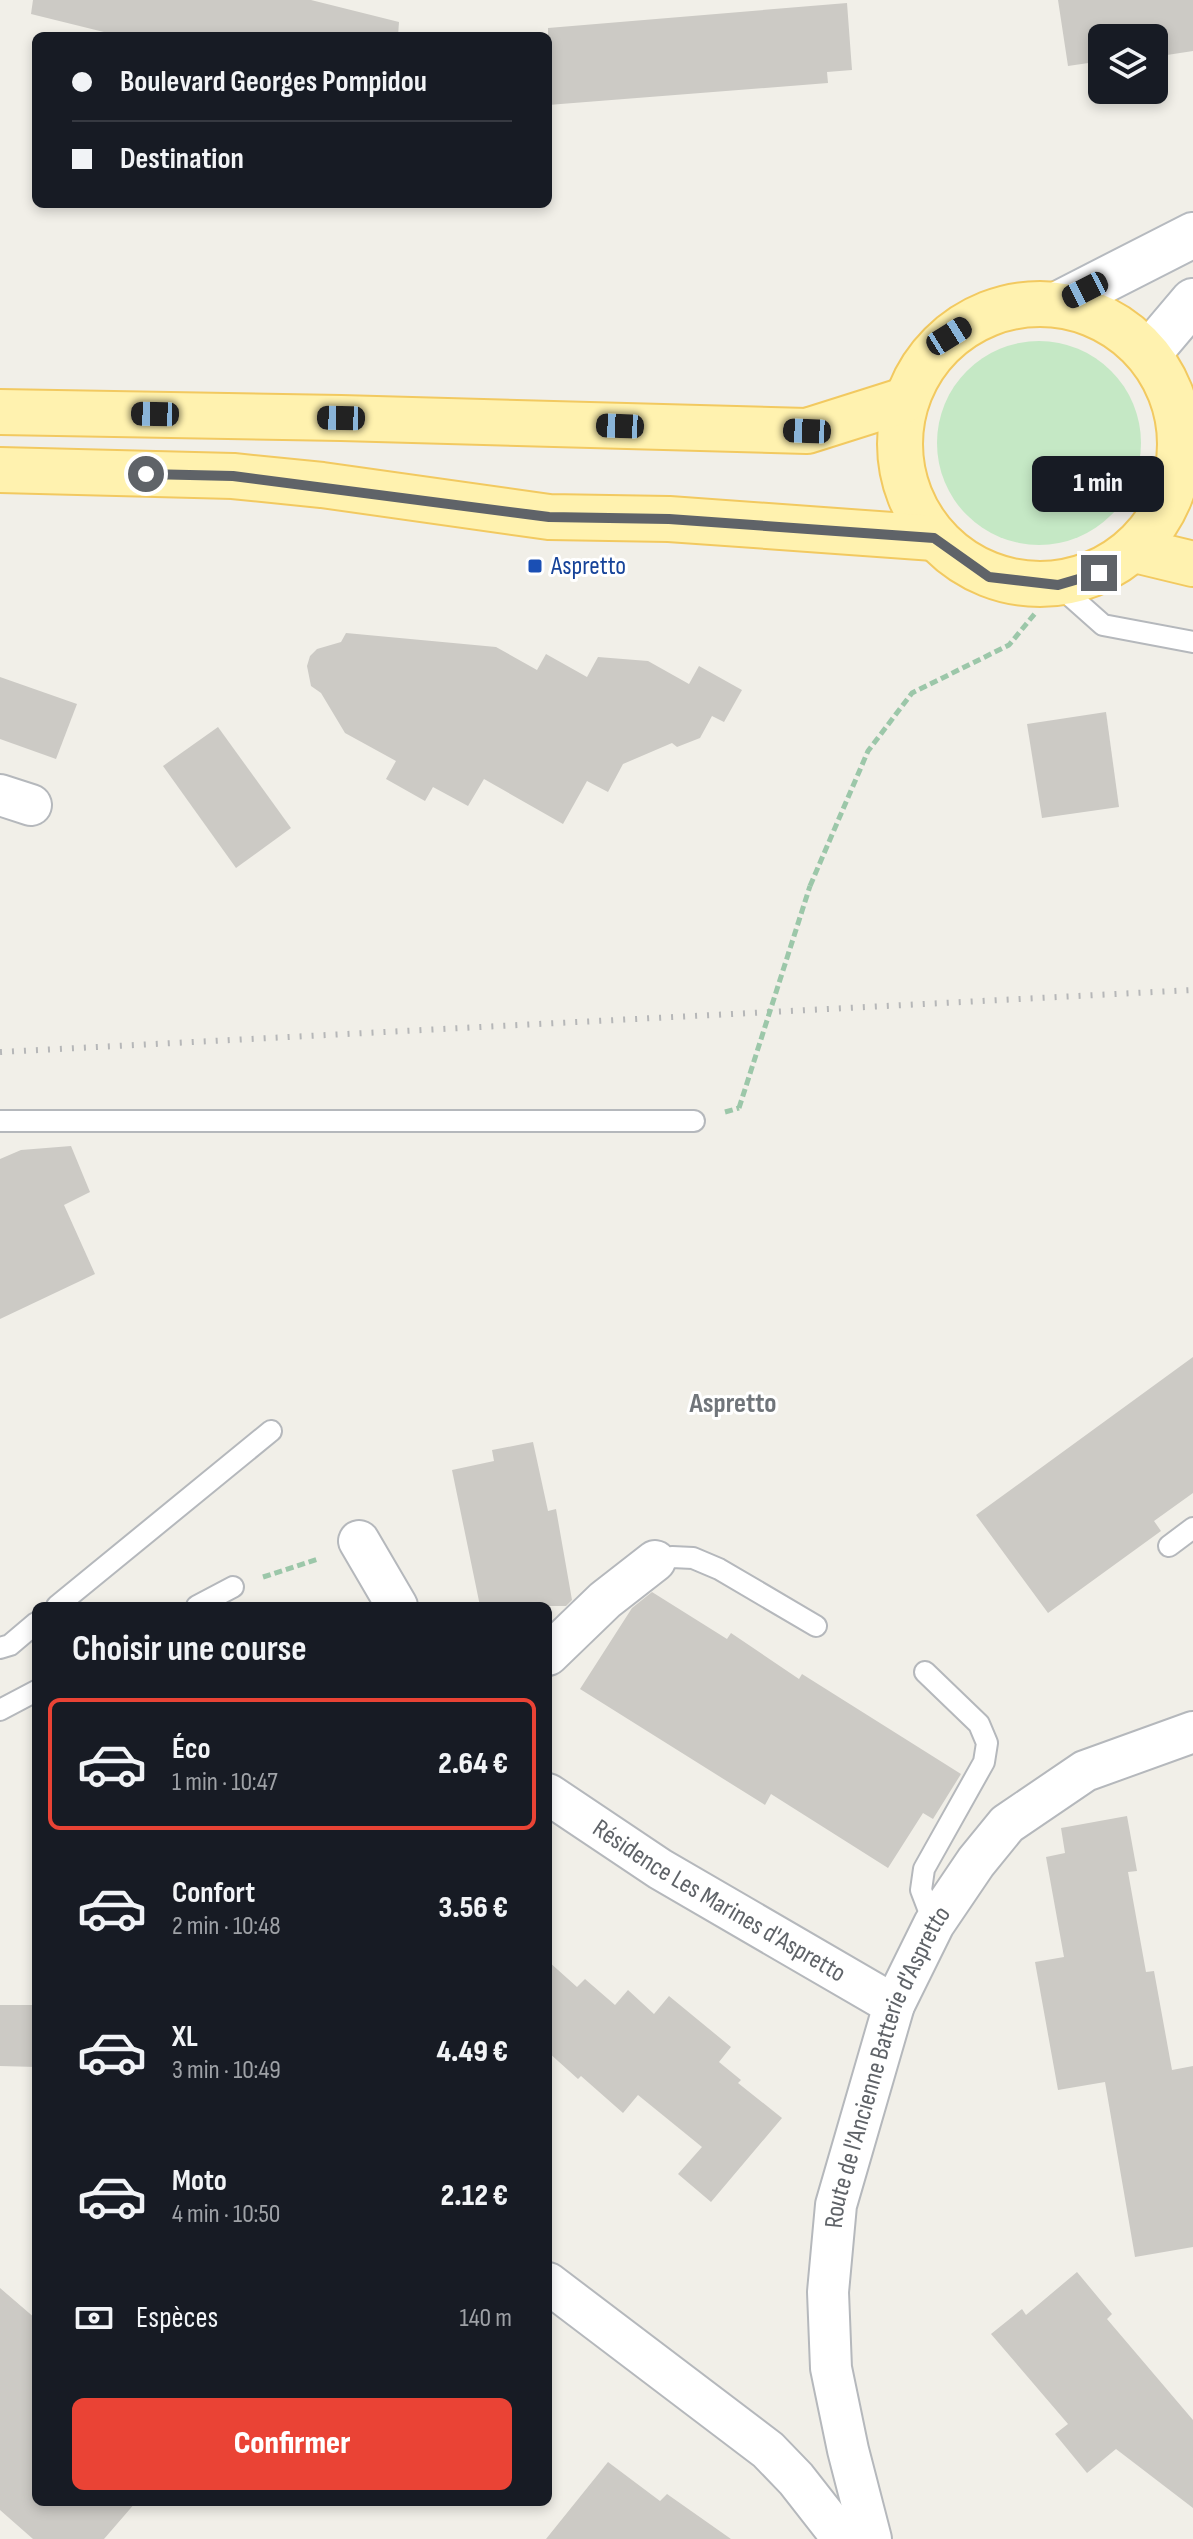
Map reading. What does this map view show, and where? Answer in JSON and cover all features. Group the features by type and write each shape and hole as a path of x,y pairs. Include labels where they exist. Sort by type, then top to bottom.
{"main road":[{"path":"1058,304 1193,235"},
{"path":"1149,353 1193,301"},
{"path":"1058,304 1093,313 1123,330 1149,353 1175,399 1187,452 1169,504 1135,550 1099,573 1058,585 989,577 934,538 908,496 898,449 905,400 922,365 949,336 982,315 1019,305 1058,304"},
{"path":"0,412 807,431 905,400"},
{"path":"0,470 233,476 549,517 669,519 934,538"},
{"path":"1135,550 1193,564"}],"street":[{"path":"359,1541 395,1602"},
{"path":"552,1651 605,1600 655,1561"},
{"name":"Route de l'Ancienne Batterie d'Aspretto","path":"871,2539 831,2368 828,2292 836,2205 894,2005 934,1924 976,1862 1007,1824 1085,1771 1193,1732"},
{"name":"Résidence Les Marines d'Aspretto","path":"552,1797 660,1869 894,2005"},
{"path":"552,2286 768,2450 796,2479 843,2539"}],"lane":[{"path":"1058,585 1103,625 1193,642"},
{"path":"0,1121 694,1121"},
{"path":"62,1602 271,1431"},
{"path":"1169,1546 1193,1528"},
{"path":"655,1561 672,1557 693,1558 719,1569 816,1626"},
{"path":"205,1602 233,1587"},
{"path":"0,1648 10,1645 32,1626"},
{"path":"925,1672 979,1724 987,1743 984,1762 924,1869 921,1890 934,1924"},
{"path":"0,1710 32,1693"}],"path":[{"path":"739,1108 810,886 868,751 912,693 1009,645 1058,585"},
{"path":"233,1587 307,1563 359,1541"}],"green space":[{"path":"1039,341 1078,348 1111,371 1134,404 1141,443 1134,482 1111,515 1078,538 1039,545 1000,538 967,515 944,482 937,443 944,404 967,371 1000,348"}],"building":[{"path":"33,0 311,0 399,22 398,32 104,32 31,14"},
{"path":"1058,0 1193,0 1193,51 1168,55 1168,24 1088,24 1088,63 1068,66"},
{"path":"847,3 852,70 827,72 828,83 552,105 552,32 548,32 548,28"},
{"path":"346,633 496,647 537,670 546,654 587,677 598,657 648,661 689,684 699,666 742,690 724,722 712,716 700,738 677,747 672,743 623,764 608,792 587,781 563,824 484,779 468,806 433,787 425,801 386,779 396,761 345,733 321,693 311,686 307,666 310,656 317,649 341,642"},
{"path":"0,677 77,704 56,759 0,739"},
{"path":"1106,712 1119,807 1042,818 1027,724"},
{"path":"218,727 291,828 236,868 163,766"},
{"path":"71,1146 90,1192 64,1205 95,1274 0,1319 0,1159 21,1150"},
{"path":"1193,1357 1193,1493 1154,1521 1161,1531 1048,1613 976,1515"},
{"path":"533,1442 548,1511 556,1509 572,1600 566,1606 552,1606 552,1602 479,1602 452,1470 494,1461 492,1450"},
{"path":"652,1592 727,1639 731,1633 799,1679 802,1674 961,1774 933,1819 923,1813 888,1868 771,1794 765,1805 580,1689 632,1608"},
{"path":"1127,1816 1137,1871 1128,1872 1146,1972 1154,1971 1172,2070 1193,2066 1193,2247 1135,2257 1105,2082 1058,2090 1035,1962 1064,1957 1046,1857 1065,1853 1061,1828"},
{"path":"552,1965 577,1987 585,1979 615,2005 628,1990 654,2014 669,1996 731,2047 719,2062 741,2080 738,2083 782,2118 711,2202 678,2174 702,2147 638,2095 623,2113 581,2076 578,2079 552,2056"},
{"path":"0,2005 32,2005 32,2067 0,2066"},
{"path":"1077,2272 1112,2314 1107,2319 1193,2420 1193,2508 1116,2449 1087,2473 1055,2434 1068,2424 991,2334 1022,2309 1026,2315"},
{"path":"0,2288 32,2316 32,2506 133,2506 104,2539 33,2539 0,2510"},
{"path":"608,2462 660,2501 667,2494 731,2539 546,2539"}],"railway":[{"path":"0,1052 1193,990"}],"place":[{"name":"Aspretto","path":"535,566"}],"district":[{"name":"Aspretto","path":"733,1403"}],"route":[{"path":"146,474 233,476 322,485 549,517 669,519 934,538 989,577 1058,585 1099,573"}]}
